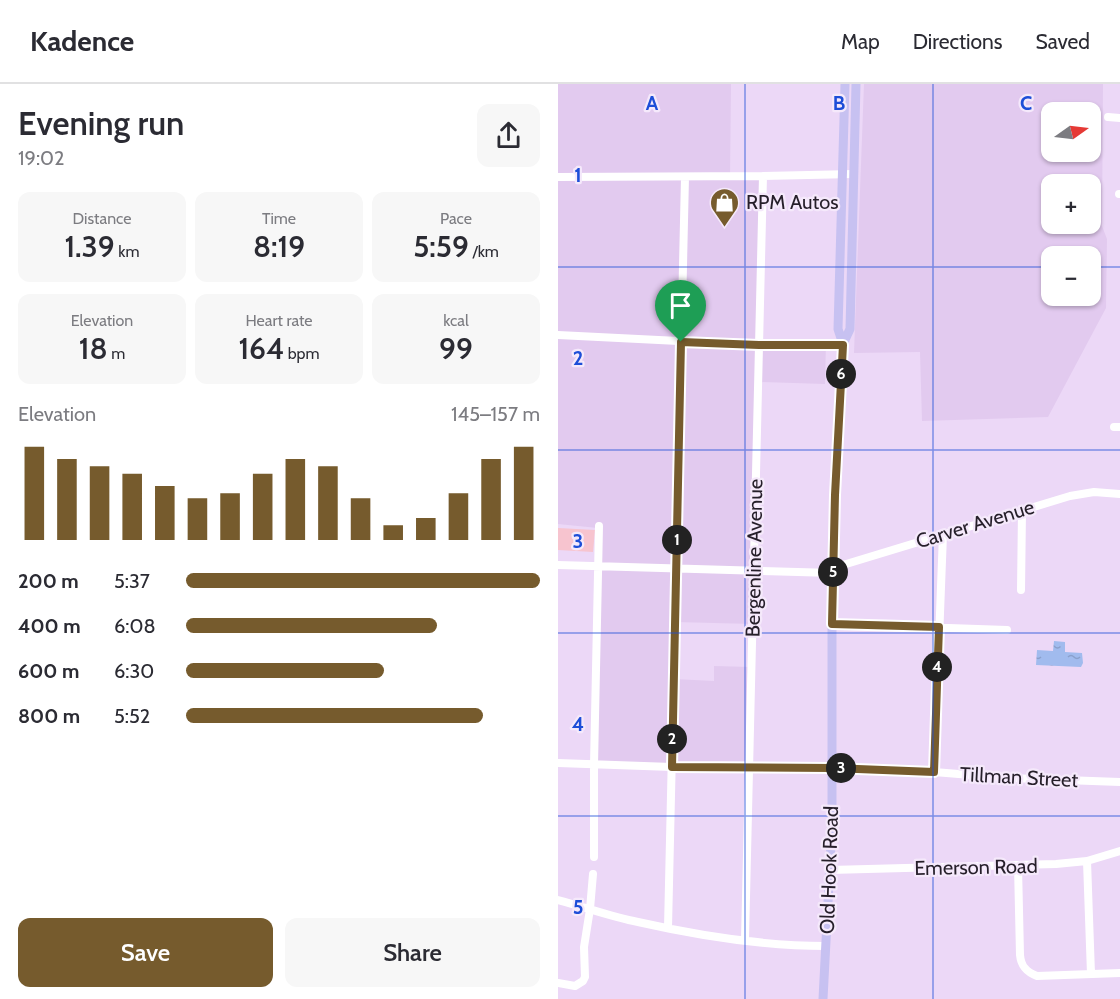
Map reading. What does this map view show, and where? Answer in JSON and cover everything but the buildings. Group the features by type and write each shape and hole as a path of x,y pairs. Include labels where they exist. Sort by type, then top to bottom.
{"main road":[{"name":"Old Hook Road","path":"823,999 830,870 833,570 843,345 838,328 845,84"},
{"name":"Old Hook Road","path":"843,345 850,329 856,84"}],"street":[{"path":"1108,117 1120,118"},
{"path":"558,177 854,174"},
{"name":"Bergenline Avenue","path":"744,940 763,176"},
{"path":"668,928 685,177"},
{"path":"558,334 681,342 843,345"},
{"name":"Carver Avenue","path":"558,565 753,571 833,570 943,534 1082,493 1120,494"},
{"path":"1021,590 1022,511"},
{"path":"594,857 599,526"},
{"path":"934,772 943,534"},
{"path":"832,624 1007,630"},
{"name":"Tillman Street","path":"558,763 672,767 832,768 1120,782"},
{"name":"Emerson Road","path":"830,870 1056,864 1087,861 1120,851"},
{"path":"1087,861 1091,974"},
{"path":"1018,866 1020,955 1023,966 1031,974 1037,976 1120,973"},
{"path":"558,983 575,986 585,977 584,947 591,909 593,874"},
{"path":"558,900 668,928 786,946 826,946"}],"shaded area":[{"path":"558,84 731,84 730,178 764,177 760,344 826,342 825,384 758,382 753,624 675,622 674,679 714,681 714,666 751,667 749,768 594,765 598,528 558,524"},
{"path":"864,84 1103,84 1102,226 1107,239 1106,308 1048,417 922,421 920,352 854,353"},
{"path":"558,528 595,530 593,552 558,550"}],"water":[{"path":"1054,641 1065,642 1065,652 1082,653 1081,667 1036,665 1037,650 1053,651"}],"place":[{"name":"RPM Autos","path":"725,228"}],"route":[{"path":"681,342 843,345 835,495 832,624 939,627 934,772 832,768 672,767 681,342"}]}
